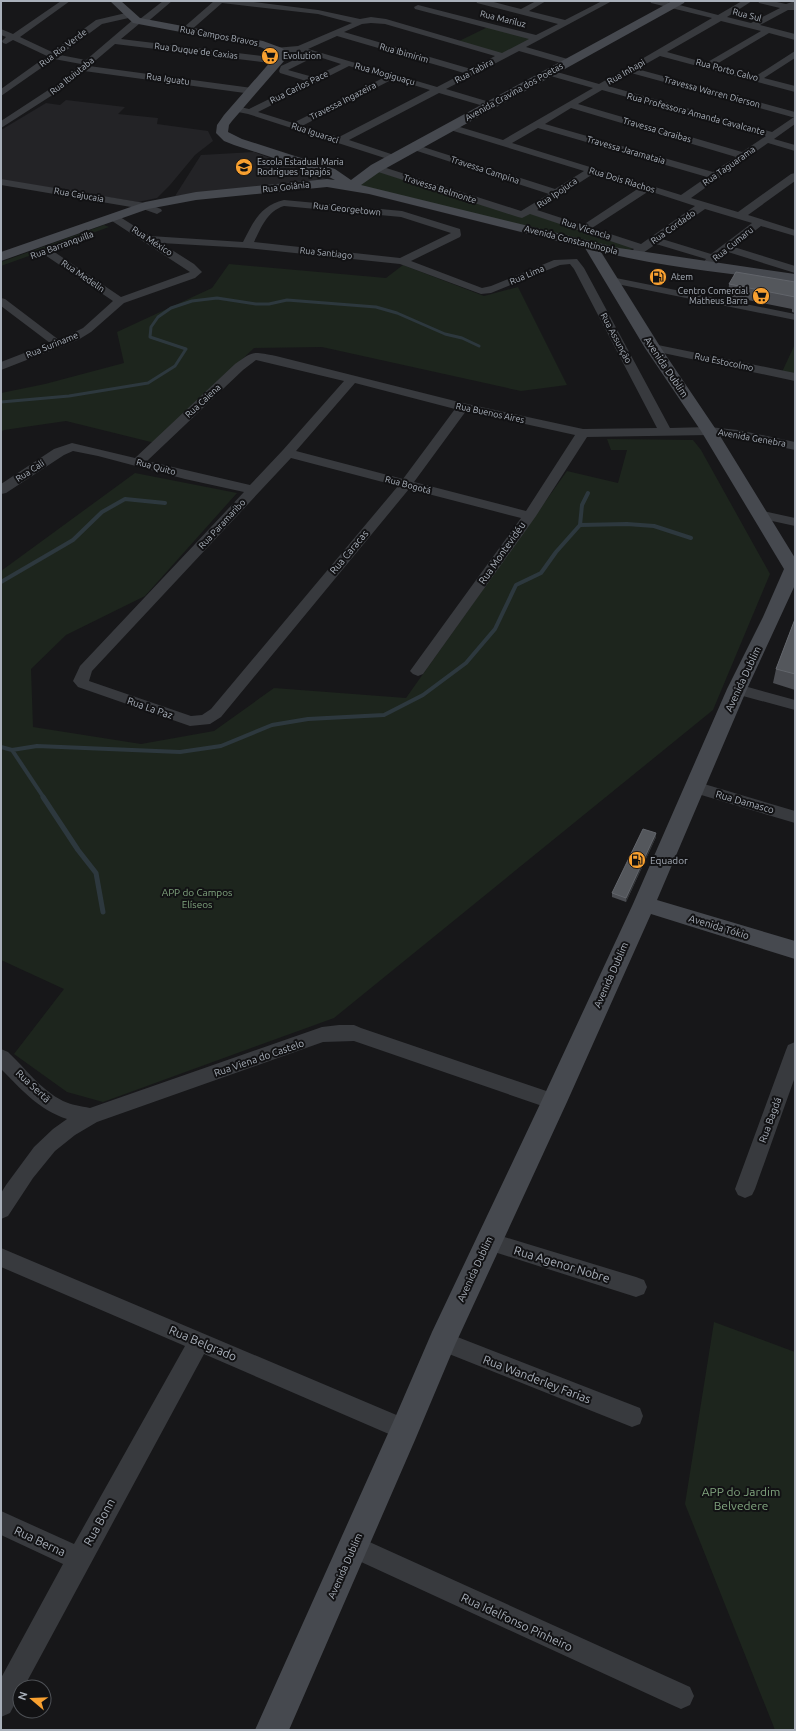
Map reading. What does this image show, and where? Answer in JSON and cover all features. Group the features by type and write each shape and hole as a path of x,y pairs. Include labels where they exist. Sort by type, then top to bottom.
{"street":[{"path":"1,44 27,30 66,1"},
{"path":"115,1 136,19"},
{"name":"Rua Ituiutaba","path":"1,125 49,95 86,65 136,19 168,1"},
{"path":"186,30 219,1"},
{"path":"224,1 318,12 360,22"},
{"name":"Rua Mariluz","path":"430,1 415,9 537,38"},
{"path":"480,1 566,23"},
{"path":"521,12 542,1"},
{"name":"Rua Tabira","path":"340,141 608,1"},
{"name":"Rua Sul","path":"654,1 675,3 719,18 795,37"},
{"name":"Rua Inhapi","path":"503,144 748,1"},
{"path":"762,1 791,8"},
{"path":"752,26 791,8 795,2"},
{"name":"Avenida Cravina dos Poetas","path":"350,186 376,168 675,3"},
{"path":"386,22 399,16"},
{"name":"Rua Campos Bravos","path":"136,19 263,44 278,56"},
{"name":"Rua Rio Verde","path":"1,93 100,22 136,19"},
{"path":"300,49 360,22 371,20 386,22 504,56"},
{"path":"457,42 490,26"},
{"path":"781,33 790,27"},
{"path":"708,65 768,30"},
{"name":"Rua Iguatu","path":"1,32 44,50 53,56 86,65 252,91"},
{"name":"Rua Ibimirim","path":"337,33 472,72"},
{"name":"Rua Duque de Caxias","path":"113,41 278,56"},
{"path":"518,48 568,62"},
{"name":"Rua Mogiguaçu","path":"278,56 300,49 490,105"},
{"path":"313,80 283,71 284,68 316,53"},
{"name":"Rua Porto Calvo","path":"660,53 795,89"},
{"path":"758,79 795,54"},
{"path":"278,56 252,91 223,125 222,130 224,136 330,172 340,177 350,186"},
{"name":"Rua Carlos Pace","path":"250,112 349,63"},
{"name":"Travessa Warren Dierson","path":"630,70 795,119"},
{"name":"Rua Professora Amanda Cavalcante","path":"550,73 770,138 795,148"},
{"name":"Travessa Ingazeira","path":"294,126 393,76"},
{"name":"Travessa Caraibas","path":"570,105 744,156"},
{"name":"Rua Iguaraci","path":"236,109 250,112 394,158"},
{"name":"Rua Taguarama","path":"682,199 795,119"},
{"name":"Travessa Jaramataia","path":"536,124 715,176"},
{"name":"Rua Dois Riachos","path":"450,127 795,233"},
{"name":"Travessa Campina","path":"414,147 557,193"},
{"name":"Travessa Belmonte","path":"376,168 504,210 526,213"},
{"name":"Rua Ipojuca","path":"512,226 526,213 591,171"},
{"path":"740,216 795,176"},
{"name":"Rua Cajucaia","path":"1,182 151,209"},
{"name":"Rua Goiânia","path":"1,257 183,198 327,183 350,186"},
{"name":"Avenida Constantinopla","path":"350,186 590,245 710,262 795,278"},
{"path":"584,228 647,188"},
{"name":"Rua Georgetown","path":"247,245 267,212 275,206 284,204 402,214 452,229 456,233 450,238 401,261"},
{"name":"Rua Cordado","path":"638,252 703,205"},
{"name":"Rua Vicencia","path":"526,213 584,228 638,252"},
{"name":"Rua México","path":"118,220 190,266"},
{"name":"Rua Barranquilla","path":"1,267 46,251 118,220"},
{"name":"Rua Cumaru","path":"710,262 760,222"},
{"name":"Rua Santiago","path":"150,240 247,245 401,261 431,270 477,291 487,291 495,288"},
{"path":"654,240 710,262"},
{"name":"Avenida Dublim","path":"272,1730 354,1547 442,1341 554,1102 644,904 737,689 794,570 709,431 653,348 590,245"},
{"path":"727,248 795,270"},
{"name":"Rua Medelin","path":"46,251 120,301"},
{"name":"Rua Assunção","path":"558,262 571,260 576,263 665,431"},
{"name":"Rua Lima","path":"495,288 558,262"},
{"name":"Rua Suriname","path":"1,366 74,338 87,330 120,301 194,275 196,271 190,266"},
{"path":"611,280 795,317"},
{"path":"1,302 58,344"},
{"name":"Rua Estocolmo","path":"653,348 795,377"},
{"name":"Rua Caiena","path":"138,462 249,358 258,356 276,360"},
{"name":"Rua Buenos Aires","path":"276,360 463,407 583,433 709,431"},
{"name":"Rua Paramaribo","path":"90,665 288,453 352,379"},
{"name":"Rua Caracas","path":"231,694 406,484 463,407"},
{"name":"Avenida Genebra","path":"709,431 738,434 795,446"},
{"name":"Rua Montevidéu","path":"418,671 529,516 583,433"},
{"name":"Rua Quito","path":"59,452 72,447 79,447 253,490"},
{"name":"Rua Cali","path":"1,490 59,452"},
{"name":"Rua Bogotá","path":"288,453 529,516"},
{"path":"759,514 795,522"},
{"name":"Rua La Paz","path":"90,665 82,674 81,680 83,684 190,721 205,720 216,713 231,694"},
{"path":"737,689 795,705"},
{"name":"Rua Damasco","path":"694,787 795,817"},
{"name":"Avenida Tókio","path":"644,904 795,950"},
{"name":"Rua Viena do Castelo","path":"1,1210 38,1158 55,1138 73,1125 90,1116 322,1036 339,1033 354,1033 554,1102"},
{"name":"Rua Bagdá","path":"745,1189 795,1050"},
{"name":"Rua Sertã","path":"1,1057 35,1091 53,1104 70,1112 90,1116"},
{"name":"Rua Agenor Nobre","path":"488,1241 636,1287"},
{"name":"Rua Belgrado","path":"1,1257 405,1430"},
{"name":"Rua Wanderley Farias","path":"442,1341 632,1416"},
{"name":"Rua Bonn","path":"1,1704 199,1342"},
{"name":"Rua Berna","path":"1,1522 79,1559"},
{"name":"Rua Idelfonso Pinheiro","path":"354,1547 681,1696"}],"shaded area":[{"path":"66,100 125,107 118,114 158,118 157,124 208,131 213,141 195,155 157,198 138,202 1,180 1,130 46,103 60,105"},
{"name":"Escola Estadual Maria Rodrigues Tapajós","path":"254,152 326,179 175,196 201,155"}],"green space":[{"path":"490,26 537,38 504,56 457,42"},
{"path":"373,170 520,216 526,212 633,248 628,251 350,183"},
{"path":"104,225 109,227 1,266 1,262"},
{"path":"229,264 386,278 403,265 484,296 518,287 567,385 521,391 322,347 254,348 155,443 66,421 4,430 1,432 1,393 45,384 124,363 117,332 212,288"},
{"path":"795,344 795,375 782,372"},
{"name":"APP do Campos Elíseos","path":"607,439 693,440 701,450 770,574 713,710 334,1018 103,1102 67,1092 14,1054 64,989 1,960 1,571 135,473 237,493 145,596 66,635 31,669 33,727 141,744 214,731 274,688 406,698 567,471 618,483 627,450 611,450"},
{"name":"APP do Jardim Belvedere","path":"714,1322 795,1352 795,1730 775,1730 685,1504"}],"building":[{"path":"736,272 795,282 795,297 729,284"},
{"path":"795,619 795,674 776,669"},
{"name":"Equador","path":"643,829 656,833 626,898 612,893"}],"waterway":[{"path":"1,402 69,396 148,383 175,366 186,349 150,337 151,327 158,317 171,308 192,301 217,298 256,304 269,304 287,300 376,307 397,313 445,334 462,338 479,346"},
{"path":"580,525 582,505 588,493"},
{"path":"1,582 73,540 102,512 125,499 165,503"},
{"path":"580,525 627,524 654,526 691,538"},
{"path":"12,750 37,746 180,752 221,746 272,725 308,719 384,715 423,695 466,663 495,629 516,585 541,573 556,552 580,525"},
{"path":"1,747 12,750"},
{"path":"12,750 44,798"},
{"path":"43,797 78,850 96,873 103,912"}],"place":[{"name":"Evolution","path":"270,56"},
{"name":"Escola Estadual Maria Rodrigues Tapajós","path":"244,167"},
{"name":"Atem","path":"658,277"},
{"name":"Centro Comercial Matheus Barra","path":"761,296"},
{"name":"Equador","path":"637,860"}]}
